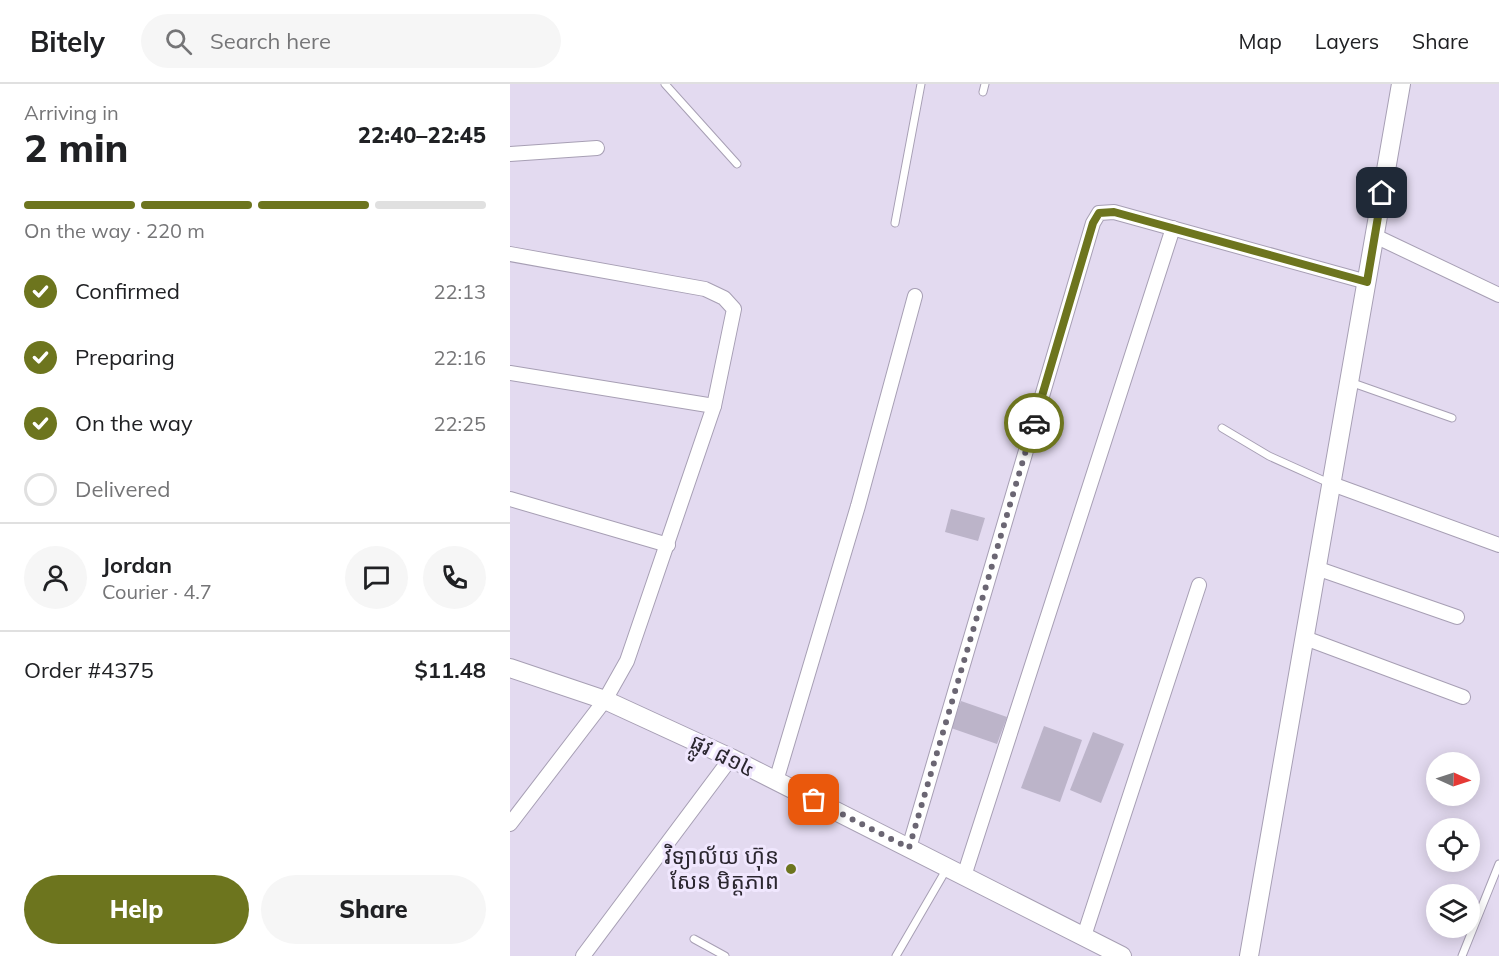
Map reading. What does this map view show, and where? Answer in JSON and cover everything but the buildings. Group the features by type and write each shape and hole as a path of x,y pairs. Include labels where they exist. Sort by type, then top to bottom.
{"street":[{"path":"1249,956 1319,569 1401,84"},
{"path":"510,154 597,148"},
{"path":"909,848 1093,223 1099,213 1114,212 1367,282"},
{"path":"964,876 1173,228"},
{"path":"1375,236 1499,295"},
{"path":"510,254 705,289 724,298 734,309 714,406 627,661 604,700 510,824"},
{"path":"776,781 858,506 915,296"},
{"path":"510,374 714,406"},
{"path":"1332,484 1499,545"},
{"path":"510,499 668,544"},
{"path":"1319,569 1457,617"},
{"path":"1084,936 1199,585"},
{"path":"1305,638 1463,697"},
{"name":"ផ្លូវ ៨១៤","path":"510,668 604,700 731,758 1084,936 1116,955"},
{"path":"583,956 731,758"}],"lane":[{"path":"665,84 737,164"},
{"path":"895,223 921,84"},
{"path":"1350,382 1452,418"},
{"path":"1222,428 1269,456 1332,484"},
{"path":"1462,956 1499,864"},
{"path":"897,956 948,868"},
{"path":"694,939 725,956"}],"way so far":[{"path":"814,800 909,848 1034,423"}],"place":[{"name":"វិទ្យាល័យ ហ៊ុន សែន មិត្តភាព","path":"791,869"}],"route":[{"path":"1034,423 1093,223 1099,213 1114,212 1367,282 1382,193"}]}
